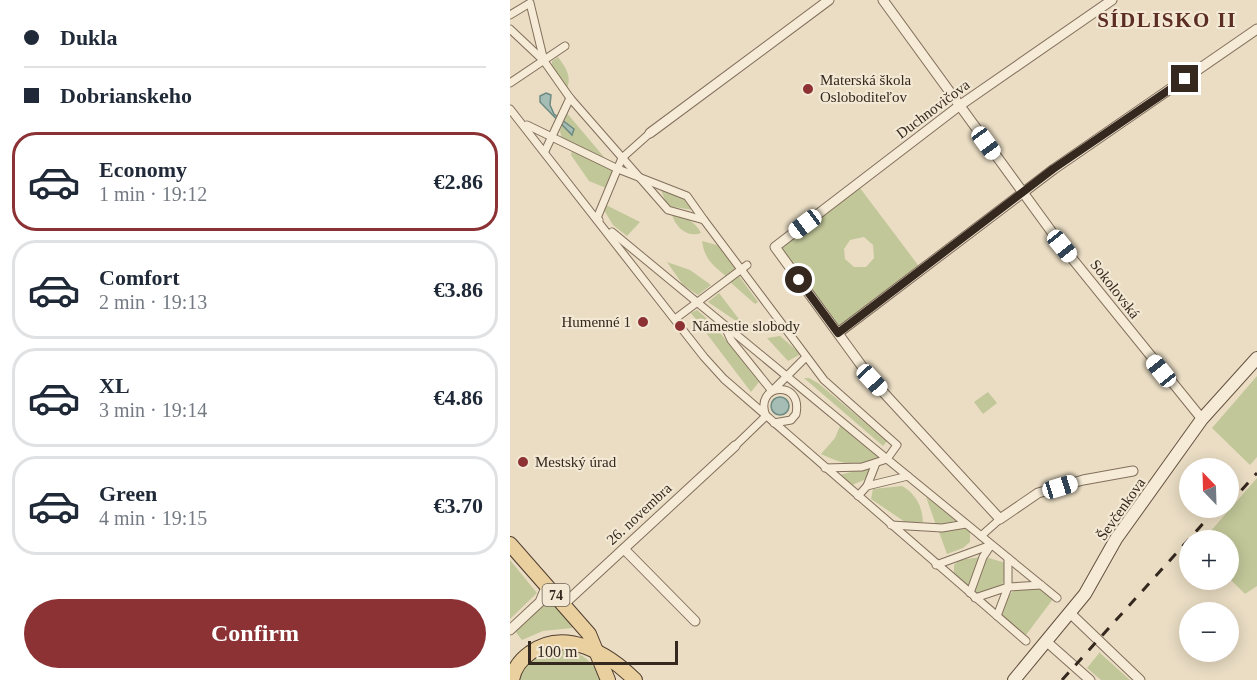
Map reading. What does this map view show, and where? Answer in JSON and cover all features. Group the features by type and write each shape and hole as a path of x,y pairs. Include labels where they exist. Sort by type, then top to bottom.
{"main road":[{"name":"Ševčenkova","path":"1014,680 1085,594 1116,539 1202,419 1257,358"},
{"name":"74","path":"510,544 589,634 608,680"},
{"path":"513,680 517,666 524,657 543,646 570,642 596,651 619,664 635,680"}],"street":[{"path":"597,218 622,158 650,133 829,0"},
{"name":"Sokolovská","path":"882,0 1022,192 1109,305 1202,419"},
{"name":"Duchnovičova","path":"838,333 775,247 959,106 1112,0"},
{"path":"510,15 530,3 544,61"},
{"path":"981,536 1000,519 872,380 838,333 1022,192 1257,29"},
{"path":"510,30 544,61 570,98 668,210 704,220"},
{"path":"510,83 565,46"},
{"path":"545,152 570,98"},
{"path":"510,108 724,378 1026,641"},
{"path":"524,124 618,169 687,196 744,267 824,380 897,444 887,459 876,463 837,469 825,468"},
{"path":"597,218 696,303 1057,598"},
{"path":"675,319 744,267"},
{"path":"724,326 731,340 772,391"},
{"path":"766,416 764,404 772,391 806,357"},
{"path":"772,391 781,389 790,392 796,398 796,414"},
{"path":"774,423 791,420 811,397"},
{"path":"735,446 766,416"},
{"name":"26. novembra","path":"564,604 735,446"},
{"path":"858,496 867,486 876,463"},
{"name":"Ševčenkova","path":"1000,519 1038,493 1083,480 1133,471"},
{"path":"867,486 908,476"},
{"path":"891,525 942,528 966,524"},
{"path":"936,565 992,545"},
{"path":"972,596 983,557 992,545"},
{"path":"624,549 695,621"},
{"path":"997,616 1008,587 1008,558"},
{"path":"510,630 540,602 547,585"},
{"path":"972,596 1008,587 1041,585"},
{"path":"1070,614 1140,680"},
{"path":"1047,642 1090,680"}],"green space":[{"path":"558,57 568,76 567,89 552,68 552,61"},
{"path":"566,112 604,157 562,140 560,131 562,125 568,130 574,129 563,122"},
{"path":"572,151 614,170 606,188 589,181 571,155"},
{"path":"857,184 921,269 838,333 775,247","holes":["864,237 873,245 874,258 866,267 854,267 845,259 844,249 850,240"]},
{"path":"661,190 685,199 693,210 667,206"},
{"path":"606,205 640,222 627,236 613,225 604,210"},
{"path":"672,215 689,220 701,233 692,234 683,231 676,224"},
{"path":"702,241 717,245 736,269 726,276 721,272 707,257"},
{"path":"667,262 690,270 711,285 698,295 683,285"},
{"path":"739,276 758,302 755,304 730,282"},
{"path":"719,293 745,327 708,302"},
{"path":"697,310 714,325 759,382 751,392 691,313"},
{"path":"780,336 801,354 788,361 767,338"},
{"path":"1257,376 1257,457 1250,465 1212,428"},
{"path":"804,378 818,383 887,441 883,446"},
{"path":"988,392 997,403 983,414 974,402"},
{"path":"840,426 879,458 856,464 837,461 821,454 835,438"},
{"path":"872,467 864,480 852,485 839,475"},
{"path":"1257,478 1257,586 1245,594 1239,588 1239,530 1212,530 1222,518 1239,518 1239,499"},
{"path":"902,486 917,501 923,522 905,522 871,499 873,489"},
{"path":"926,497 956,521 936,525"},
{"path":"965,528 970,532 970,542 963,548 947,554 939,532"},
{"path":"981,557 970,588 954,575 954,565 959,560"},
{"path":"985,557 1006,563 1005,578 1001,586 978,595 973,591"},
{"path":"510,560 537,593 510,619"},
{"path":"1037,587 1053,599 1026,635 1000,613 1009,595 1013,592"},
{"path":"548,596 573,625 572,628 543,631 522,640 515,631 544,604"},
{"path":"556,649 572,651 584,657 594,666 602,680 519,680 533,659"},
{"path":"1100,652 1130,680 1101,680 1087,668"}],"water":[{"path":"546,93 551,95 550,105 554,114 574,129 572,135 540,102 540,96"},
{"path":"780,397 786,400 789,406 786,412 780,415 774,412 771,406 774,400"}],"railway":[{"path":"1239,493 1257,473"},
{"path":"1062,680 1208,518"}],"place":[{"name":"Materská škola Osloboditeľov","path":"808,89"},
{"name":"Humenné 1","path":"643,322"},
{"name":"Námestie slobody","path":"680,326"},
{"name":"Mestský úrad","path":"523,462"}],"district":[{"name":"SÍDLISKO II","path":"1167,20"}],"route":[{"path":"799,280 838,333 1053,169 1185,79"}]}
